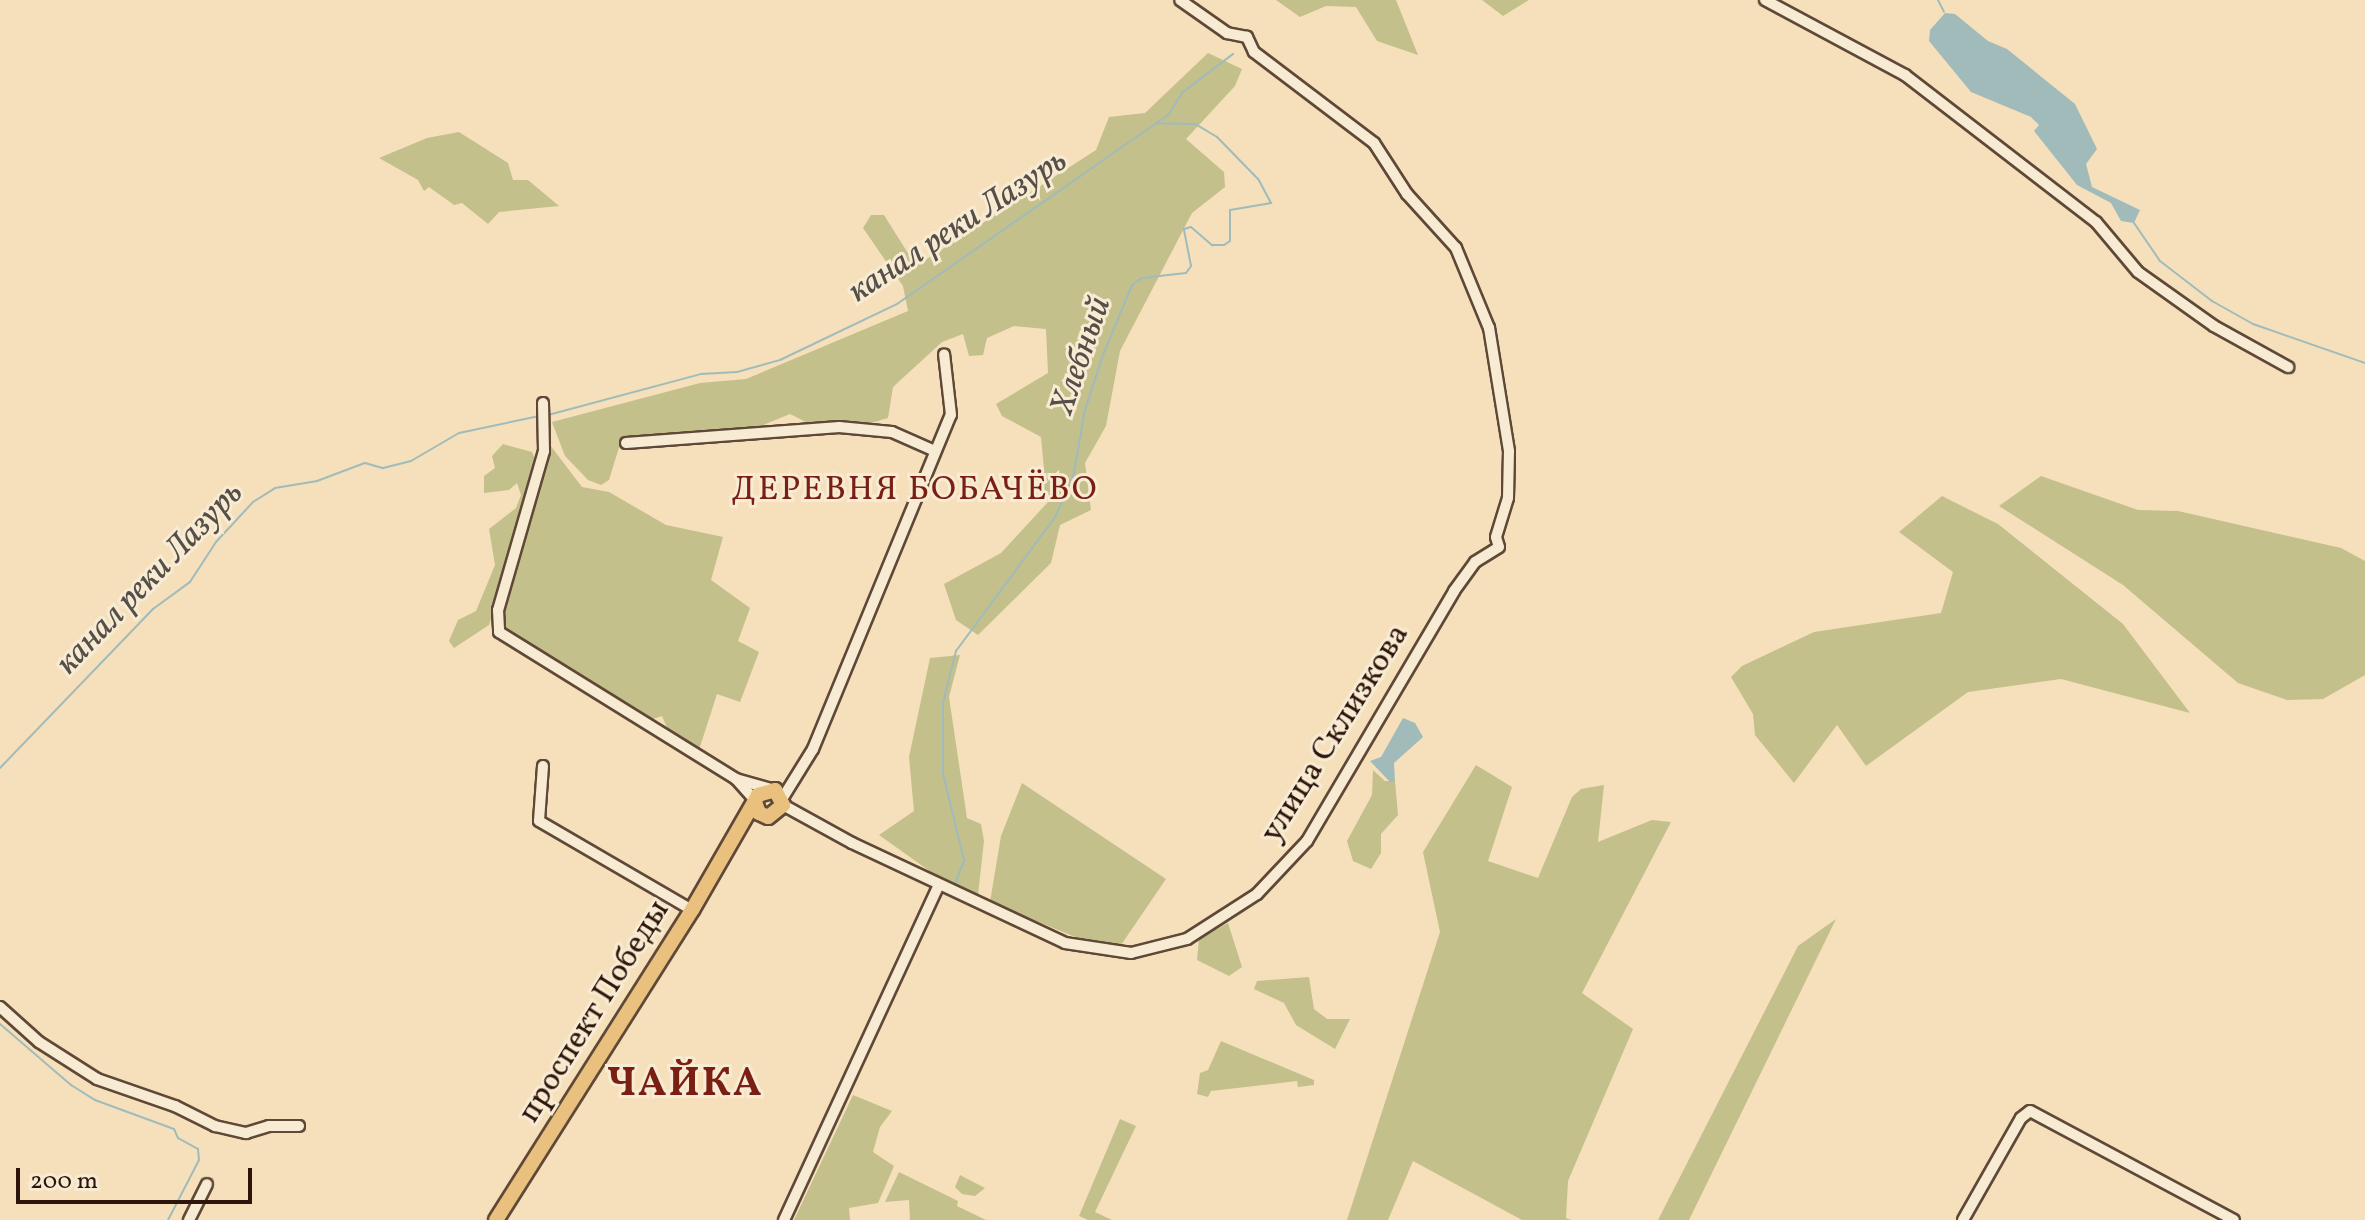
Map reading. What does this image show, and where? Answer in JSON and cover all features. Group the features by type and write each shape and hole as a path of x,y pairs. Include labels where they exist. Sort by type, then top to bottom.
{"main road":[{"name":"проспект Победы","path":"496,1220 692,910 756,801 778,798"},
{"path":"740,831 770,817 778,798"},
{"path":"756,801 759,813 770,817"}],"street":[{"name":"улица Склизкова","path":"939,885 1065,943 1137,953 1187,939 1225,918 1300,849 1454,591 1481,556 1499,547 1496,537 1508,498 1509,466 1499,382 1489,328 1456,248 1407,194 1374,143 1254,52 1247,37 1227,33 1180,0"},
{"path":"1765,0 1905,75 2096,222 2138,272 2214,326 2288,367"},
{"path":"778,798 813,749 935,451 953,401 944,354"},
{"path":"543,403 544,451 498,610 499,632 736,779 778,798 807,818 939,885 784,1220"},
{"path":"626,443 839,427 892,432 935,451"},
{"path":"543,766 539,821 692,910"},
{"path":"736,779 756,801"},
{"path":"770,817 807,818"},
{"path":"0,1007 39,1042 97,1079 175,1106 215,1126 246,1133 269,1126 299,1126"},
{"path":"1963,1220 2021,1118 2030,1111 2234,1220"},
{"path":"189,1220 207,1184"}],"shaded area":[{"path":"1276,0 1396,0 1418,55 1377,41 1356,7 1326,6 1300,17"},
{"path":"1482,0 1529,0 1503,16"},
{"path":"1208,53 1242,69 1235,86 1186,139 1224,172 1225,187 1192,213 1120,351 1106,426 1085,463 1091,510 1060,525 1051,563 978,635 956,620 944,584 1001,553 1048,502 1034,486 1044,469 1041,437 1002,416 996,404 1048,373 1046,329 1014,326 987,338 983,355 969,356 963,334 942,342 893,387 888,418 871,423 810,424 790,414 751,430 621,441 609,480 601,485 588,480 565,456 552,422 700,383 746,379 908,311 903,286 863,228 871,215 884,215 916,266 1096,150 1109,117 1145,113"},
{"path":"459,132 508,163 513,180 528,180 559,206 499,212 488,224 462,203 454,205 429,187 424,191 418,180 379,158 427,138"},
{"path":"503,444 532,452 537,464 489,625 454,648 449,641 458,620 476,611 495,565 489,529 516,508 521,495 517,483 509,490 484,493 484,476 495,468 492,456"},
{"path":"550,445 582,487 609,492 666,525 723,537 711,580 750,608 738,641 759,652 740,702 717,694 698,753 668,730 662,716 650,720 502,625 500,615"},
{"path":"2041,476 2138,510 2178,511 2341,548 2365,561 2365,675 2323,699 2287,700 2238,683 2123,585 1999,506"},
{"path":"1942,496 1998,524 2123,624 2190,713 2061,679 1968,692 1866,766 1837,725 1794,783 1755,735 1753,714 1731,677 1742,666 1814,632 1941,613 1953,572 1899,532"},
{"path":"960,655 949,697 967,818 981,824 984,841 978,895 938,877 879,835 914,811 909,757 930,658"},
{"path":"1476,765 1512,787 1488,861 1538,878 1572,797 1581,789 1604,785 1598,842 1652,820 1671,822 1582,993 1633,1029 1568,1181 1566,1218 1571,1220 1522,1220 1413,1161 1388,1220 1347,1220 1440,932 1423,852"},
{"path":"1373,770 1385,781 1395,781 1398,815 1381,834 1381,853 1371,869 1353,861 1347,841 1372,795"},
{"path":"1022,783 1166,879 1121,945 1095,945 990,902 1001,836"},
{"path":"1836,919 1689,1220 1658,1220 1798,946"},
{"path":"1228,923 1242,967 1229,976 1197,960 1199,939"},
{"path":"1309,977 1314,1009 1327,1019 1350,1019 1335,1049 1296,1025 1284,1003 1254,989 1257,981"},
{"path":"1221,1041 1314,1080 1314,1085 1298,1087 1297,1081 1211,1091 1208,1097 1197,1094 1200,1073 1208,1070"},
{"path":"853,1095 892,1111 880,1127 873,1152 894,1166 878,1203 849,1208 850,1220 794,1220"},
{"path":"1120,1119 1136,1126 1095,1212 1112,1220 1088,1220 1079,1216"},
{"path":"899,1172 958,1201 957,1206 986,1220 910,1220 909,1200 885,1202"},
{"path":"960,1175 985,1188 975,1196 962,1194 955,1187"}],"water":[{"path":"1945,13 1955,14 1988,41 2007,49 2075,104 2097,149 2086,164 2092,187 2140,210 2134,223 2121,221 2111,203 2077,185 2034,131 2039,125 2031,117 1971,92 1929,41 1930,30"},
{"path":"1403,718 1415,723 1423,737 1394,763 1395,781 1390,782 1370,761 1381,757"}],"waterway":[{"path":"1938,0 1944,12"},
{"name":"канал реки Лазурь","path":"548,415 701,374 737,372 780,360 897,304 1169,114 1183,92 1233,54"},
{"name":"Хлебный","path":"955,884 964,860 943,774 943,703 956,651 1055,517 1073,478 1085,410 1103,355 1132,285 1142,278 1186,273 1191,266 1184,229 1191,227 1212,245 1224,245 1230,241 1230,210 1271,203 1258,179 1217,137 1195,124 1156,123"},
{"path":"2134,223 2160,261 2212,301 2253,324 2365,363"},
{"name":"канал реки Лазурь","path":"0,768 153,609 190,582 216,542 253,502 275,488 317,481 365,463 383,468 411,461 459,433 539,416"},
{"path":"0,1024 71,1085 95,1100 174,1129 178,1138 198,1149 199,1160 168,1220"}],"district":[{"name":"ДЕРЕВНЯ БОБАЧЁВО","path":"915,491"},
{"name":"ЧАЙКА","path":"685,1085"}]}
